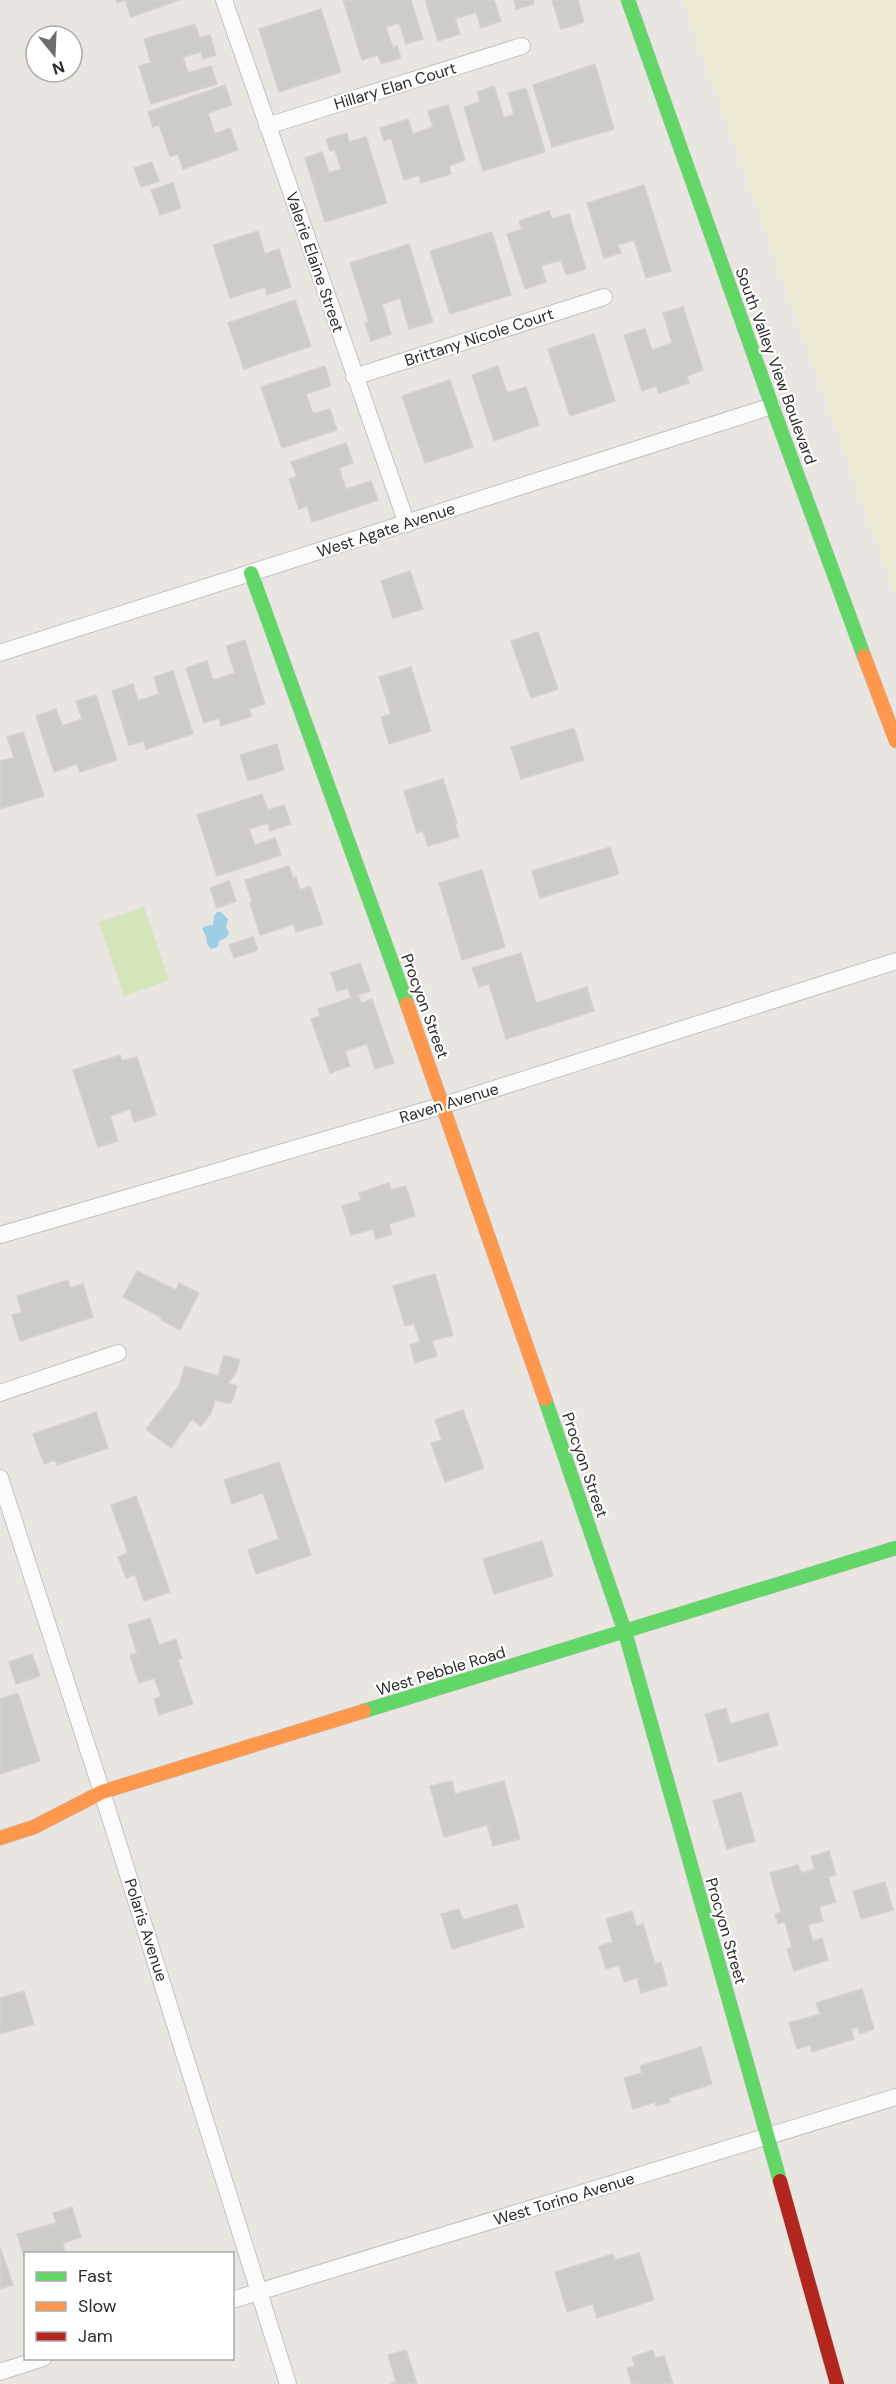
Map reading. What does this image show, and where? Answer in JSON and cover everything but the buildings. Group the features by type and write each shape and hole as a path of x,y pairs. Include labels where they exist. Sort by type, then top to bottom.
{"street":[{"name":"Valerie Elaine Street","path":"224,0 407,524"},
{"name":"South Valley View Boulevard","path":"628,0 772,406 896,741"},
{"name":"Hillary Elan Court","path":"267,126 522,46"},
{"name":"Brittany Nicole Court","path":"354,377 604,297"},
{"name":"West Agate Avenue","path":"0,653 772,406"},
{"name":"Procyon Street","path":"250,573 444,1105 625,1632 837,2384"},
{"name":"Raven Avenue","path":"0,1235 444,1105 896,961"},
{"path":"0,1393 118,1353"},
{"name":"Polaris Avenue","path":"0,1478 102,1792 288,2384"},
{"name":"West Pebble Road","path":"0,1838 34,1827 102,1792 896,1548"},
{"name":"West Torino Avenue","path":"234,2299 896,2097"},
{"path":"0,2372 37,2360"}],"sand":[{"path":"683,0 896,0 896,597"}],"green space":[{"path":"144,907 169,980 124,996 99,922"}],"water":[{"path":"217,912 221,912 228,919 226,927 229,933 226,938 219,941 218,947 211,949 202,929 213,925"}],"traffic: fast":[{"path":"628,0 772,406 864,656"},
{"path":"251,573 407,1004"},
{"path":"545,1399 625,1632 780,2181"},
{"path":"364,1711 896,1548"}],"traffic: slow":[{"path":"864,656 896,741"},
{"path":"407,1004 545,1399"},
{"path":"0,1838 34,1827 102,1792 364,1711"}],"traffic: jam":[{"path":"780,2181 837,2384"}]}
